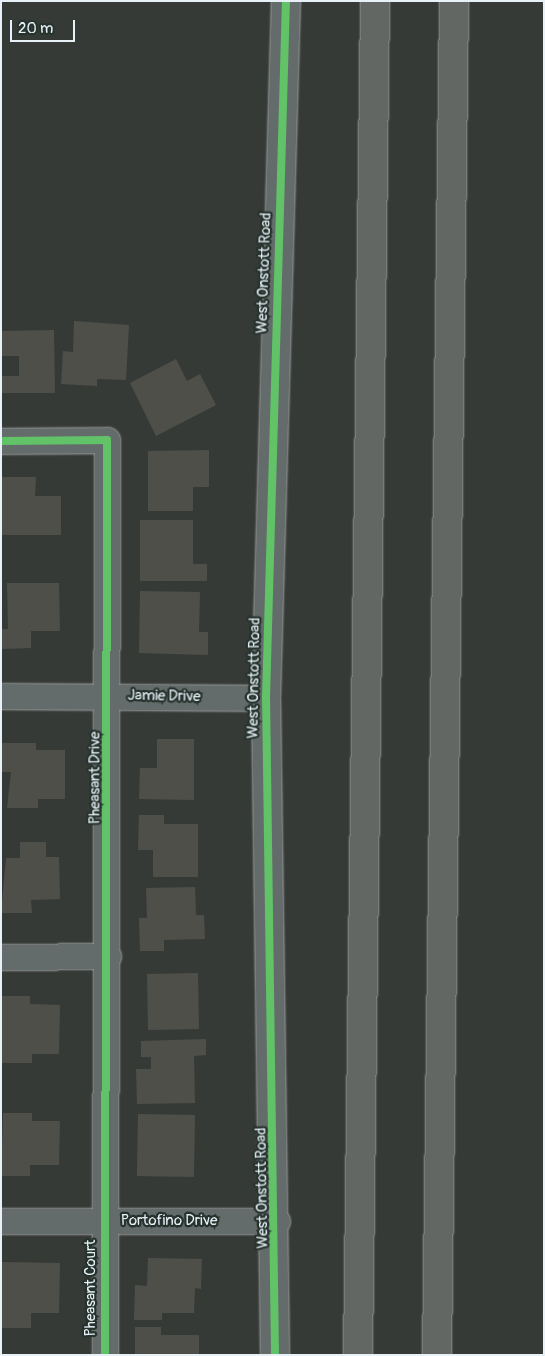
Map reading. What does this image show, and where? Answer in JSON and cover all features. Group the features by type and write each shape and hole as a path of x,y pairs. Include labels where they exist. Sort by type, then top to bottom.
{"highway":[{"path":"358,1355 375,1"},
{"path":"436,1355 454,1"}],"street":[{"name":"West Onstott Road","path":"275,1355 277,1221 266,698 286,1"},
{"name":"Pheasant Drive","path":"1,441 107,440 110,695 105,1221"},
{"name":"Jamie Drive","path":"1,696 110,695 266,698"},
{"path":"1,957 108,956"},
{"name":"Pheasant Court","path":"105,1221 105,1355"},
{"name":"Portofino Drive","path":"1,1222 277,1221"}],"building":[{"path":"74,321 129,325 126,380 97,379 97,386 61,384 63,351 73,352"},
{"path":"54,330 55,393 1,393 1,376 19,376 19,356 1,356 1,331"},
{"path":"176,359 187,381 200,374 216,405 156,436 130,383"},
{"path":"209,450 209,487 193,487 193,511 148,511 148,451"},
{"path":"2,477 36,477 35,496 61,496 61,535 1,535"},
{"path":"140,520 193,520 193,564 207,564 207,581 140,581"},
{"path":"7,583 59,583 60,631 31,631 31,648 1,649 1,629 8,629"},
{"path":"140,591 200,592 199,632 208,632 208,655 139,653"},
{"path":"157,739 194,739 194,800 139,799 140,768 157,768"},
{"path":"1,743 36,743 36,750 65,750 65,799 38,799 38,808 7,808 11,772 1,772"},
{"path":"139,815 164,815 164,824 198,824 198,877 153,877 153,850 138,850"},
{"path":"20,842 46,842 46,857 59,857 60,899 31,900 32,913 1,913 6,858 20,858"},
{"path":"195,887 196,915 204,915 205,939 164,940 164,951 140,951 139,918 147,918 146,888"},
{"path":"198,973 199,1029 148,1030 147,974"},
{"path":"1,996 30,996 30,1004 60,1005 59,1054 32,1054 32,1063 1,1063"},
{"path":"206,1039 206,1055 194,1056 195,1103 137,1104 136,1069 151,1069 151,1057 141,1057 141,1041"},
{"path":"3,1113 32,1113 32,1121 60,1121 59,1165 30,1165 30,1176 1,1176"},
{"path":"138,1114 195,1115 194,1177 137,1176"},
{"path":"148,1258 202,1259 201,1289 195,1288 194,1313 162,1313 162,1320 134,1320 135,1285 147,1286"},
{"path":"1,1262 60,1263 59,1313 31,1313 31,1328 1,1328"},
{"path":"135,1327 161,1327 161,1335 199,1335 199,1355 135,1355"}],"cycle path":[{"path":"275,1355 266,698 286,1"},
{"path":"1,441 107,440 105,1355"}]}
